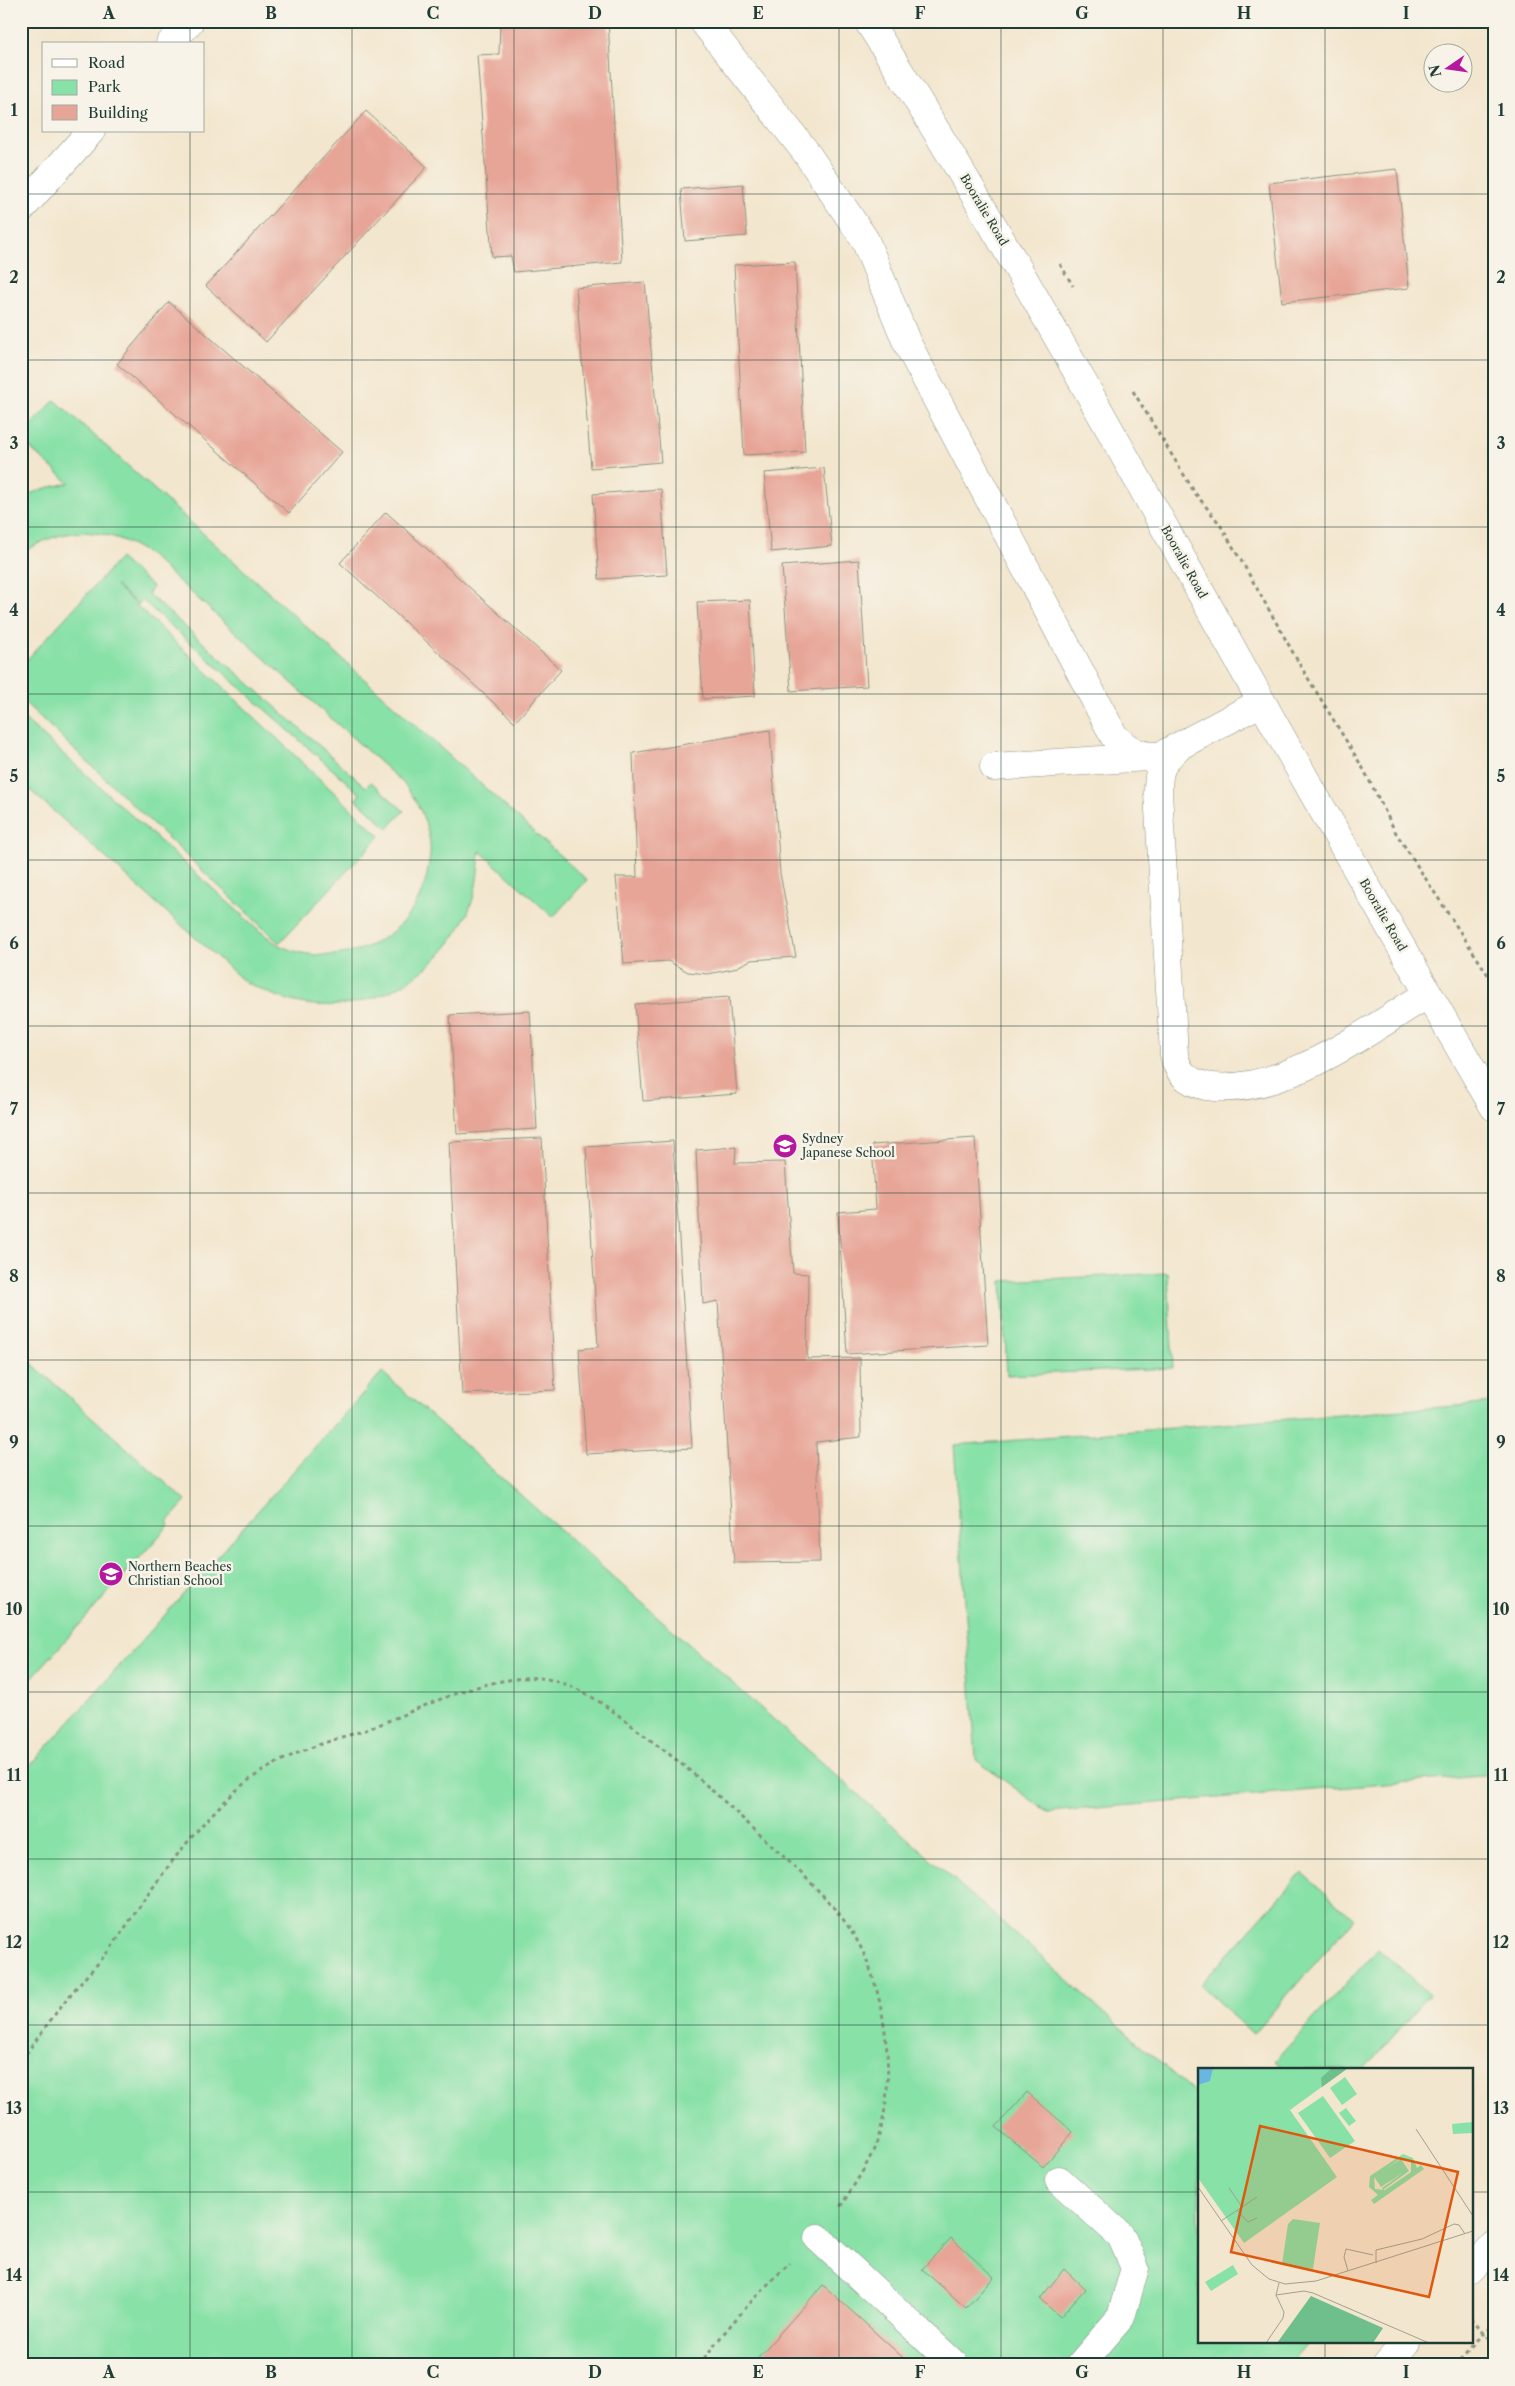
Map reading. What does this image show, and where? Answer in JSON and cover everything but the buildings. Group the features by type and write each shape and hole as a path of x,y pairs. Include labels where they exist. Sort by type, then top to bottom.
{"street":[{"path":"172,42 190,21"},
{"path":"703,21 805,151 865,240 907,343 1114,736 1136,754 1148,757"},
{"name":"Booralie Road","path":"868,21 927,114 1060,339 1262,702 1494,1107"},
{"path":"21,209 90,132"},
{"path":"994,767 1162,755 1262,702"},
{"path":"1176,749 1164,761 1158,776 1158,793 1174,1054 1175,1064 1180,1074 1189,1080 1213,1087 1251,1086 1274,1080 1320,1059 1428,994"},
{"path":"1059,2180 1121,2236 1135,2268 1121,2317 1080,2365"},
{"path":"818,2238 955,2365"},
{"path":"1472,2269 1494,2245"},
{"path":"1386,2365 1404,2344"}],"path":[{"path":"1057,259 1068,274 1076,291"},
{"path":"1132,390 1175,456 1195,493 1219,523 1300,665 1364,770 1396,833 1494,984"},
{"path":"21,2060 68,1997 114,1944 182,1848 204,1822 249,1779 302,1752 334,1739 371,1728 456,1693 524,1678 546,1679 568,1684 597,1701 689,1769 793,1864 834,1906 853,1932 868,1963 882,2021 888,2082 884,2115 874,2148 837,2213 818,2238 768,2283 728,2326 699,2365"},
{"path":"1472,2320 1494,2344"},
{"path":"1455,2365 1494,2324"}],"green space":[{"path":"55,400 587,880 553,917 480,851 478,873 469,910 457,933 442,953 423,970 403,984 380,995 356,1002 331,1005 290,1001 245,982 21,782 21,716 261,932 280,946 306,954 329,955 351,952 372,944 391,932 407,917 419,897 427,875 430,842 427,829 419,808 403,783 154,559 122,540 88,532 54,537 21,554 21,497 46,488 69,483 21,440 21,434"},
{"path":"120,558 153,587 148,594 366,787 371,782 404,811 388,828 356,799 360,794 142,600 138,605 115,585 380,836 279,943 21,699 21,666"},
{"path":"1168,1273 1173,1368 1007,1375 1002,1281"},
{"path":"21,1354 186,1501 167,1522 169,1525 21,1690"},
{"path":"382,1372 1198,2096 1198,2344 1307,2344 1289,2365 21,2365 21,1776"},
{"path":"1494,1403 1494,1775 1048,1812 976,1760 954,1445"},
{"path":"1302,1872 1354,1919 1253,2034 1200,1985"},
{"path":"1378,1949 1429,1995 1366,2068 1283,2068 1275,2061"}],"place":[{"name":"Sydney Japanese School","path":"785,1146"},
{"name":"Northern Beaches Christian School","path":"111,1574"}]}
